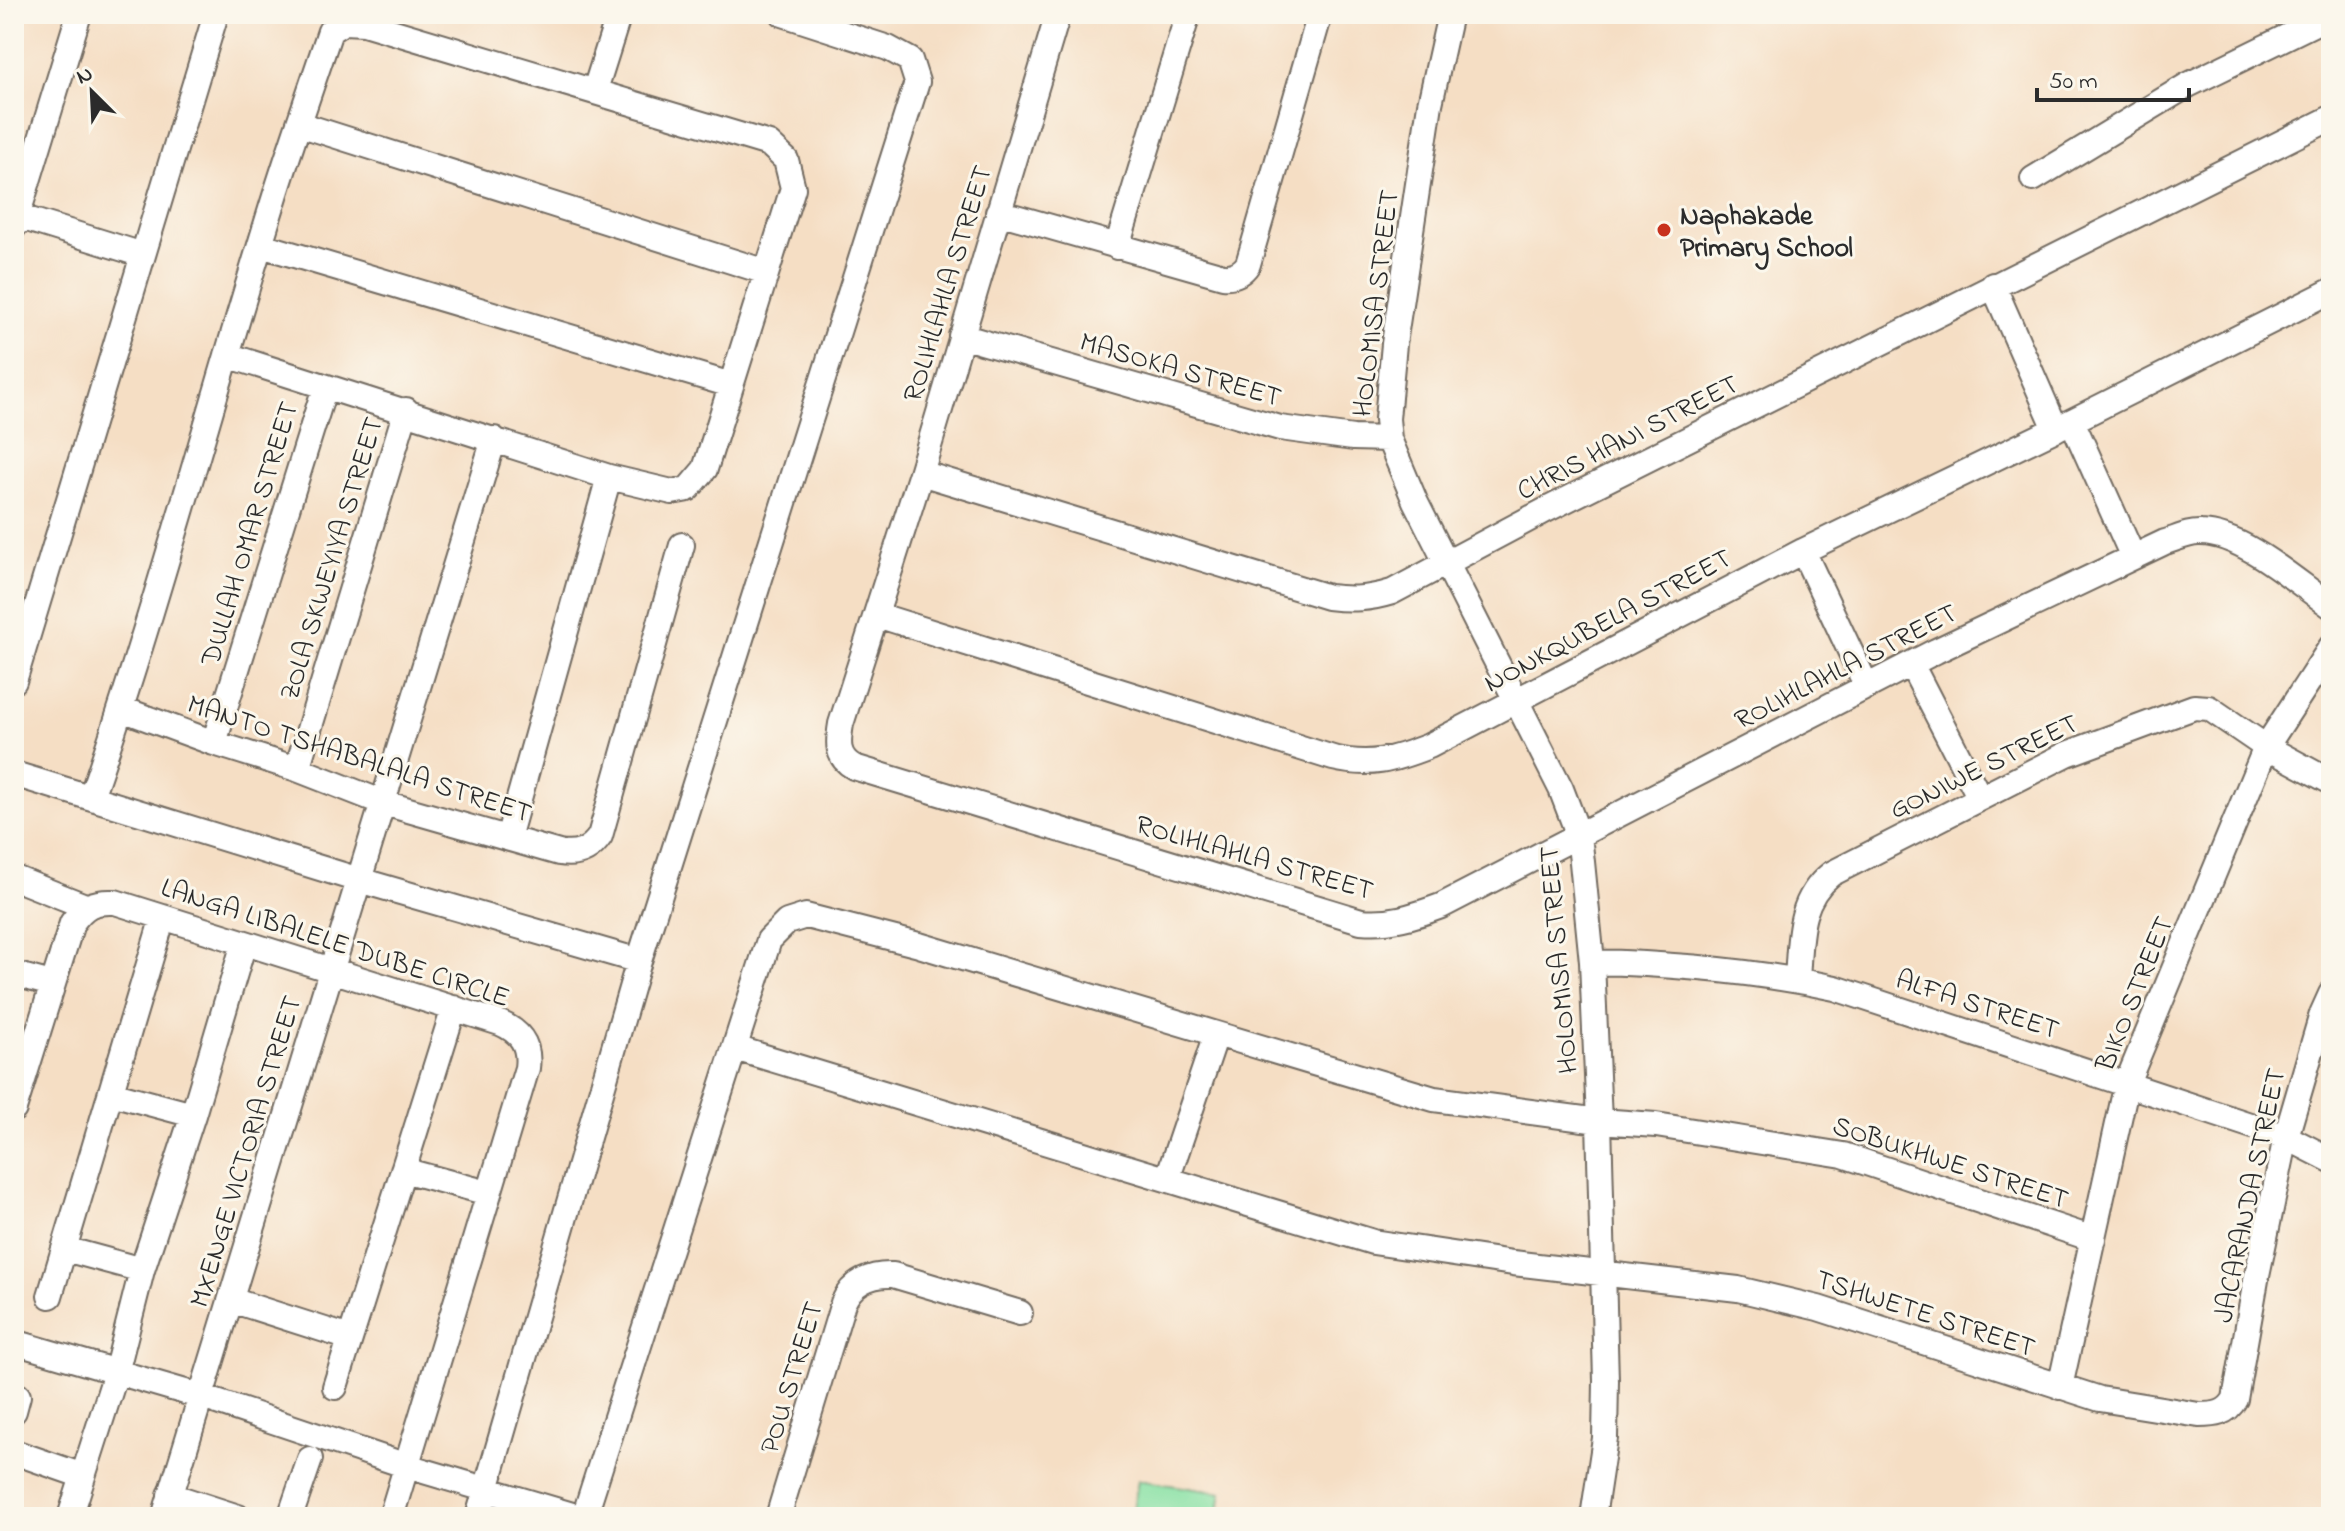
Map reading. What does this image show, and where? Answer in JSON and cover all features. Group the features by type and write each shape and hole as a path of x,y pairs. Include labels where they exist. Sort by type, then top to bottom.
{"street":[{"path":"79,14 15,220 143,255"},
{"path":"14,681 216,14"},
{"path":"595,90 619,14"},
{"path":"478,1517 639,961 917,82 910,60 888,48 783,14"},
{"name":"ROLIHLAHLA STREET","path":"1058,14 921,473 841,724 838,740 844,760 854,767 1361,921 1395,921 1426,912 1911,664 2165,542 2197,533 2216,534 2245,547 2331,606"},
{"path":"1117,247 1188,14"},
{"path":"998,212 1223,276 1236,275 1245,269 1320,14"},
{"name":"HOLOMISA STREET","path":"1450,14 1430,104 1394,344 1387,419 1389,439 1415,501 1561,789 1579,836 1592,962 1606,1381 1605,1438 1593,1517"},
{"path":"2033,179 2188,85 2331,15"},
{"path":"91,797 122,709 227,355 330,31 344,22 364,23 769,144 786,160 793,188 705,469 688,489 672,492 609,477 227,355"},
{"name":"CHRIS HANI STREET","path":"921,473 1328,597 1353,600 1371,598 1392,592 1445,562 1993,285 2331,118"},
{"path":"299,124 766,272"},
{"path":"261,245 731,385"},
{"path":"1993,285 2133,557"},
{"name":"NONKQUBELA STREET","path":"877,615 1353,762 1383,762 1429,746 1803,551 2331,291"},
{"name":"MASOKA STREET","path":"961,336 1280,428 1353,438 1389,439"},
{"name":"DULLAH OMAR STREET","path":"214,743 325,387"},
{"name":"ZOLA SKWEYIYA STREET","path":"297,769 406,410"},
{"name":"MXENGE VICTORIA STREET","path":"167,1506 494,439"},
{"path":"508,838 609,477"},
{"name":"MANTO TSHABALALA STREET","path":"122,709 297,769 384,803 559,853 580,853 591,847 600,836 682,545"},
{"path":"1803,551 1867,687"},
{"name":"BIKO STREET","path":"2060,1387 2127,1083 2266,747 2331,647"},
{"path":"1911,664 1980,798"},
{"name":"GONIWE STREET","path":"1797,980 1802,919 1812,892 1821,882 1844,866 2067,754 2194,707 2209,708 2266,747 2331,782"},
{"path":"14,774 359,880 639,961"},
{"path":"14,1109 20,1068 72,923 85,906 17,879"},
{"name":"LANGA LIBALELE DUBE CIRCLE","path":"85,906 101,901 115,902 454,1008 508,1027 522,1038 528,1050 527,1068 391,1517"},
{"name":"SOBUKHWE STREET","path":"582,1517 769,940 787,922 806,916 919,945 1434,1099 1599,1121 1656,1125 1843,1155 2093,1239"},
{"path":"50,1296 163,917"},
{"path":"70,1517 116,1373 142,1270 193,1115 244,943"},
{"name":"ALFA STREET","path":"1592,962 1657,964 1797,980 1835,988 2286,1137 2331,1160"},
{"path":"14,974 52,984"},
{"name":"JACARANDA STREET","path":"2227,1410 2234,1403 2238,1388 2256,1280 2286,1137 2322,1014 2331,994"},
{"path":"335,1387 454,1008"},
{"path":"1168,1177 1216,1035"},
{"name":"TSHWETE STREET","path":"735,1048 1168,1177 1373,1242 1513,1263 1738,1289 1800,1302 2060,1387 2124,1404 2199,1415 2227,1410"},
{"path":"111,1093 193,1115"},
{"path":"403,1170 488,1193"},
{"path":"65,1249 142,1270"},
{"name":"POU STREET","path":"778,1517 843,1303 854,1287 874,1276 893,1275 1020,1313"},
{"path":"231,1300 350,1338"},
{"path":"14,1342 199,1396 407,1466 582,1517"},
{"path":"14,1452 83,1476"},
{"path":"290,1517 310,1459"},
{"path":"167,1506 238,1517"}],"green space":[{"path":"1138,1480 1222,1493 1218,1517 1132,1517"}],"place":[{"name":"Naphakade Primary School","path":"1664,230"}]}
